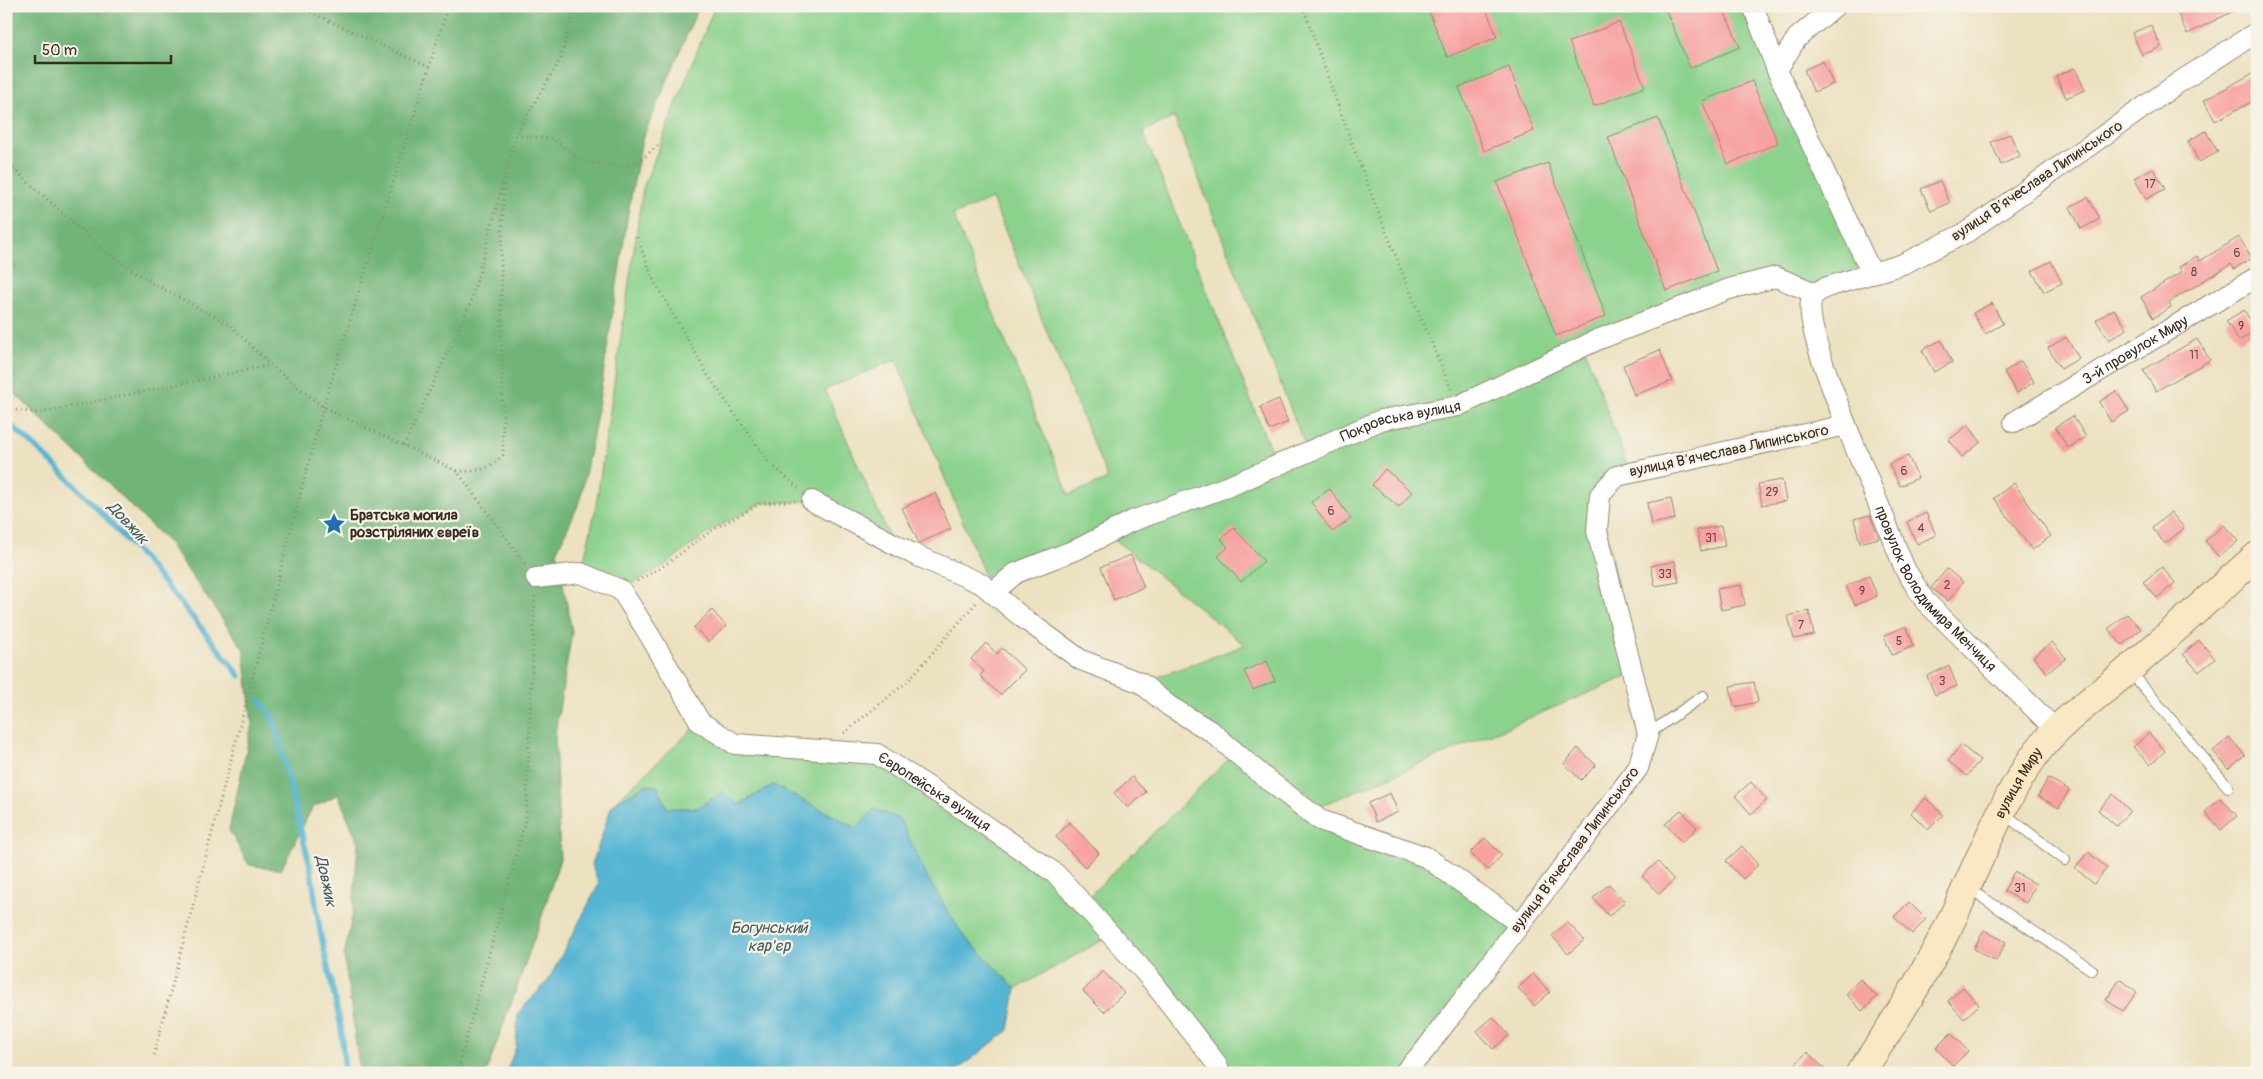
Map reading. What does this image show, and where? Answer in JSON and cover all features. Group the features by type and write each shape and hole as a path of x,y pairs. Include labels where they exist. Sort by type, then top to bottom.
{"street":[{"path":"1753,6 1777,70 1872,274"},
{"path":"1777,70 1798,38 1835,6"},
{"name":"вулиця Вʼячеслава Липинського","path":"1404,1073 1425,1050 1638,768 1648,734 1597,531 1600,494 1617,476 1846,425 1813,332 1810,301 1815,293 1824,288 1903,264 1967,232 2178,83 2257,32"},
{"name":"3-й провулок Миру","path":"2014,422 2257,277"},
{"name":"Покровська вулиця","path":"992,593 1016,573 1080,548 1132,521 1232,485 1381,420 1458,406 1597,340 1729,289 1776,278 1815,293"},
{"name":"провулок Володимира Менчиця","path":"1846,425 1905,569 1925,601 2056,730"},
{"path":"812,500 913,554 982,584 1081,660 1141,683 1170,706 1212,732 1264,777 1320,820 1426,857 1520,924"},
{"name":"вулиця Миру","path":"1860,1073 1910,994 1951,920 2002,812 2038,751 2056,730 2129,670 2257,556"},
{"path":"536,578 581,573 621,590"},
{"name":"Європейська вулиця","path":"621,590 700,722 735,744 877,754 952,802 1056,874 1149,977 1216,1063 1220,1073"}],"lane":[{"path":"2129,670 2228,787"},
{"path":"1648,734 1703,696"},
{"path":"2002,812 2065,860"},
{"path":"1967,887 2092,970"}],"path":[{"path":"297,6 429,67"},
{"path":"154,1056 324,407 448,6"},
{"path":"404,446 472,302 516,135 561,58 574,6"},
{"path":"1303,6 1332,92 1394,256 1458,406"},
{"path":"516,135 552,139 582,161 622,167 638,162 660,144"},
{"path":"6,162 103,250 154,284 230,326 270,365 324,407 457,471 477,471 493,466 503,455 501,261 505,176"},
{"path":"637,237 653,279 709,377 768,462 812,500"},
{"path":"6,408 40,413 270,365"},
{"path":"456,1073 526,818 536,578 457,471"},
{"path":"621,590 662,567 710,531 761,503 812,500"},
{"path":"824,750 908,681 973,605 992,593"}],"green space":[{"path":"6,6 699,6 642,140 629,207 597,414 580,501 557,551 572,632 555,734 560,859 539,925 486,1073 360,1073 344,956 353,912 358,843 338,794 312,808 281,870 249,865 229,830 252,724 244,650 167,541 6,385"},
{"path":"715,6 1753,6 1872,274 1815,293 1776,277 1584,347 1630,473 1600,494 1633,674 1309,811 1426,857 1520,924 1404,1073 1220,1073 1111,935 1016,989 962,934 928,879 857,828 773,785 738,805 723,793 697,808 667,808 657,786 645,785 612,805 700,722 735,744 877,754 1082,903 1235,753 1141,683 1245,645 1108,534 992,593 896,359 825,390 892,543 812,501 761,503 711,531 662,567 621,590 581,573 595,512 643,188","holes":["1174,117 1308,453 1277,466 1143,132","992,199 1108,479 1069,495 953,215"]}],"water":[{"name":"Богунський кар'єр","path":"645,785 657,786 667,808 697,808 723,792 738,805 773,785 857,828 874,809 900,819 928,879 962,934 1016,989 1009,1030 953,1073 506,1073 516,1047 518,1013 548,981 599,884 592,865 612,805"}],"building":[{"path":"1427,6 1485,6 1497,37 1447,57"},
{"path":"1664,6 1722,6 1740,47 1690,68"},
{"path":"2190,6 2244,6 2187,34 2177,12"},
{"path":"1619,22 1645,87 1594,106 1569,42"},
{"path":"2151,25 2161,47 2142,55 2132,33"},
{"path":"1823,61 1833,84 1814,92 1804,70"},
{"path":"1509,67 1534,131 1484,151 1459,87"},
{"path":"2075,68 2085,90 2066,98 2056,76"},
{"path":"2257,71 2257,99 2215,121 2204,100"},
{"path":"1752,81 1778,143 1728,164 1702,101"},
{"path":"1658,118 1717,271 1666,291 1608,137"},
{"path":"2206,131 2218,152 2199,162 2188,141"},
{"path":"2010,134 2020,156 2001,165 1991,142"},
{"path":"1548,163 1606,316 1556,336 1497,182"},
{"path":"2153,168 2165,189 2146,199 2134,178"},
{"path":"1940,181 1950,203 1931,211 1921,189"},
{"path":"2088,197 2100,219 2081,229 2070,207"},
{"path":"2239,237 2252,258 2234,269 2231,264 2169,302 2171,307 2153,318 2141,297 2182,272 2179,267 2197,256 2200,261"},
{"path":"2051,261 2062,283 2044,292 2032,271"},
{"path":"1992,303 2003,324 1985,334 1973,313"},
{"path":"2114,309 2127,329 2109,340 2096,320"},
{"path":"2244,310 2256,330 2239,341 2226,321"},
{"path":"2066,337 2079,358 2061,369 2048,348"},
{"path":"2197,339 2210,360 2156,391 2143,370"},
{"path":"1941,340 1952,362 1934,372 1922,350"},
{"path":"1660,350 1672,381 1634,395 1623,365"},
{"path":"2021,361 2034,382 2017,393 2004,372"},
{"path":"2116,391 2129,411 2111,422 2099,402"},
{"path":"1279,399 1288,422 1269,430 1260,407"},
{"path":"2073,416 2086,437 2068,448 2055,427"},
{"path":"1968,425 1981,442 1962,457 1949,440"},
{"path":"1908,456 1918,478 1900,486 1889,464"},
{"path":"1385,469 1412,492 1399,507 1372,485"},
{"path":"1782,480 1786,501 1762,505 1758,484"},
{"path":"2014,483 2051,536 2032,550 1994,498"},
{"path":"1330,489 1351,519 1332,532 1311,502"},
{"path":"935,493 951,529 919,543 902,508"},
{"path":"1671,498 1675,519 1651,524 1647,503"},
{"path":"2171,512 2184,528 2165,544 2152,528"},
{"path":"1926,513 1936,535 1917,544 1907,522"},
{"path":"1870,515 1879,538 1860,543 1854,519"},
{"path":"2224,525 2238,541 2219,557 2205,541"},
{"path":"1721,526 1725,546 1701,551 1697,530"},
{"path":"1234,528 1264,561 1241,582 1218,556 1228,547 1221,539"},
{"path":"1131,555 1144,587 1114,600 1101,567"},
{"path":"1675,561 1679,582 1655,586 1651,566"},
{"path":"2162,567 2175,583 2157,598 2143,582"},
{"path":"1947,569 1963,582 1948,601 1931,588"},
{"path":"1869,576 1877,596 1855,605 1846,586"},
{"path":"1741,585 1745,605 1721,610 1717,589"},
{"path":"712,610 726,626 709,642 694,627"},
{"path":"1809,611 1814,635 1794,639 1788,616"},
{"path":"2127,614 2141,629 2122,645 2108,629"},
{"path":"1906,626 1914,646 1892,655 1884,636"},
{"path":"2199,640 2215,659 2199,672 2183,654"},
{"path":"2052,642 2066,658 2047,673 2033,657"},
{"path":"986,643 997,654 1002,648 1025,670 1000,695 980,676 984,671 971,659"},
{"path":"1267,661 1275,681 1253,690 1244,671"},
{"path":"1949,666 1957,686 1935,695 1927,676"},
{"path":"1754,682 1758,702 1734,707 1730,686"},
{"path":"2149,733 2165,751 2150,765 2133,747"},
{"path":"2229,737 2245,755 2229,769 2213,751"},
{"path":"1961,745 1980,760 1967,776 1948,761"},
{"path":"1578,748 1596,765 1581,780 1564,764"},
{"path":"1132,777 1146,792 1128,808 1114,793"},
{"path":"2048,778 2069,790 2059,808 2038,796"},
{"path":"1751,782 1767,800 1751,814 1735,796"},
{"path":"1390,793 1398,812 1376,822 1368,803"},
{"path":"2113,794 2130,811 2116,826 2098,810"},
{"path":"1926,798 1943,815 1928,830 1911,813"},
{"path":"2221,798 2237,816 2221,830 2205,812"},
{"path":"1681,810 1697,828 1682,842 1665,824"},
{"path":"1069,822 1099,853 1085,867 1056,837"},
{"path":"1485,838 1502,855 1488,870 1470,853"},
{"path":"1742,846 1758,865 1743,879 1726,861"},
{"path":"2088,852 2107,868 2094,884 2075,868"},
{"path":"1658,862 1674,880 1659,894 1642,876"},
{"path":"2014,872 2036,884 2026,903 2004,891"},
{"path":"1609,884 1625,902 1609,916 1593,898"},
{"path":"1909,902 1926,919 1912,934 1894,917"},
{"path":"1567,922 1584,940 1568,954 1552,936"},
{"path":"1984,930 2006,942 1996,961 1974,949"},
{"path":"1103,971 1124,993 1104,1012 1083,991"},
{"path":"1533,974 1550,992 1534,1006 1518,988"},
{"path":"1860,979 1877,997 1862,1011 1846,994"},
{"path":"2120,979 2137,992 2123,1011 2106,1000"},
{"path":"1963,987 1979,1005 1964,1019 1948,1001"},
{"path":"1493,1017 1509,1035 1493,1049 1477,1031"},
{"path":"1951,1033 1968,1051 1953,1066 1936,1048"},
{"path":"1807,1052 1829,1073 1787,1073"}],"waterway":[{"name":"Довжик","path":"6,421 70,480 100,511 158,576 240,676"},
{"name":"Довжик","path":"260,701 273,718 311,870 320,931 341,1028 345,1073"}],"place":[{"name":"Братська могила розстріляних євреїв","path":"334,524"}]}
